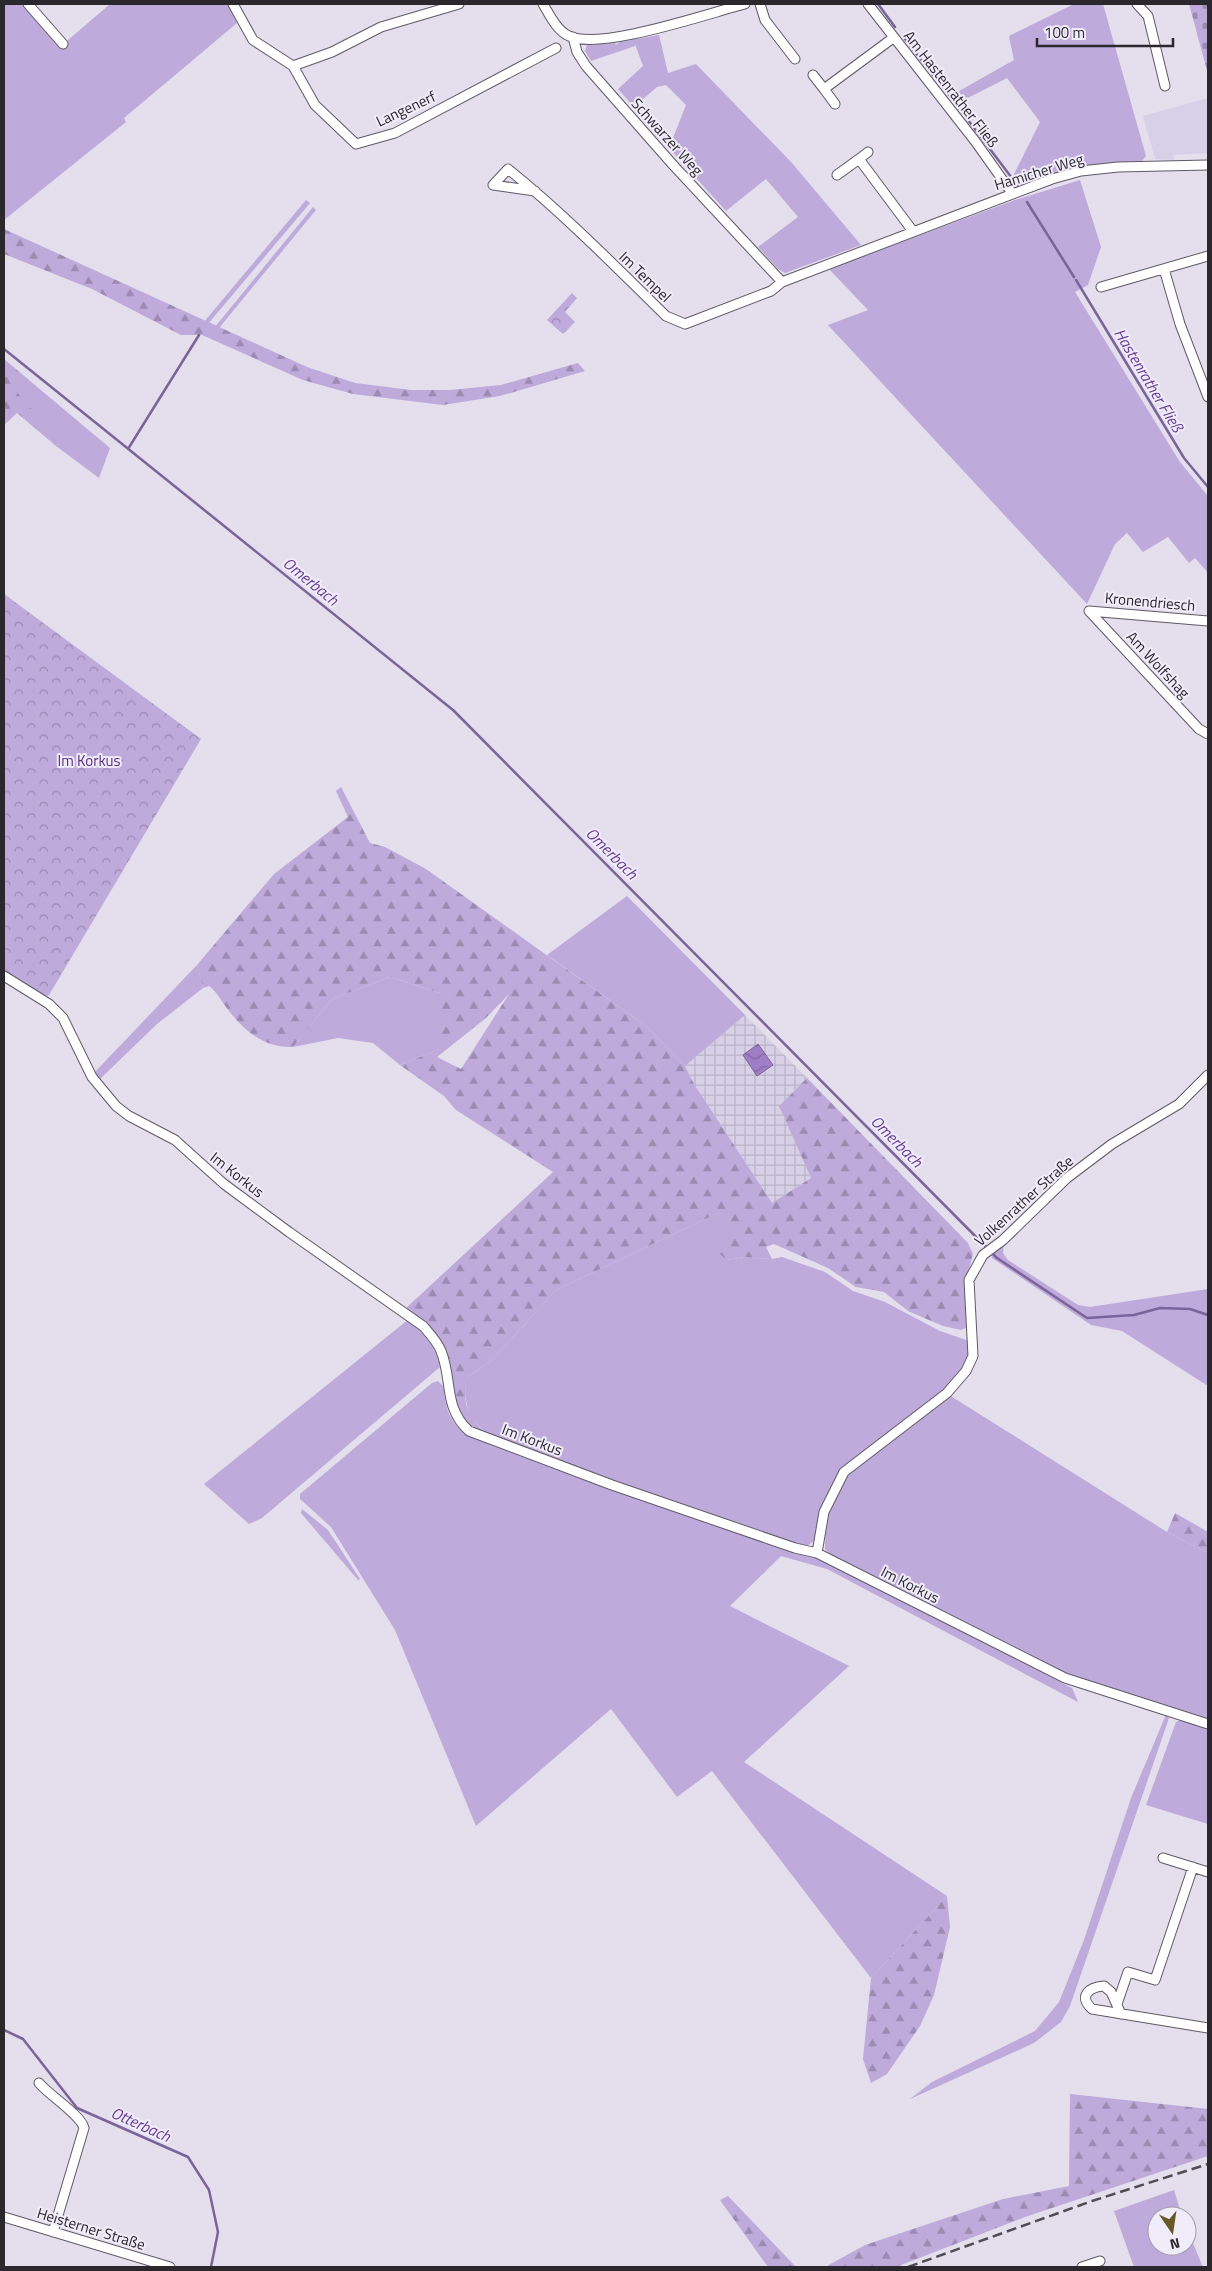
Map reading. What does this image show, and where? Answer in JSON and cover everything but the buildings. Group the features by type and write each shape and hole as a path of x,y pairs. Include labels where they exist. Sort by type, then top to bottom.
{"street":[{"path":"28,4 63,44"},
{"path":"233,4 253,40 293,66 332,52 382,27 459,4"},
{"name":"Schwarzer Weg","path":"542,4 562,31 573,37 577,52 586,66 674,166 782,282"},
{"path":"573,37 600,39 640,34 745,4"},
{"path":"760,4 765,20 795,59"},
{"name":"Am Hastenrather Fließ","path":"868,4 975,141 1012,192"},
{"path":"1137,4 1148,16 1165,86"},
{"path":"824,89 893,38"},
{"name":"Langenerf","path":"293,66 315,105 356,144 395,132 556,48"},
{"path":"813,75 835,104"},
{"path":"837,175 868,152"},
{"path":"859,159 912,230"},
{"name":"Hamicher Weg","path":"782,282 1012,192 1081,171 1118,167 1208,165"},
{"name":"Im Tempel","path":"536,191 666,316 685,324 771,291 782,282"},
{"path":"1101,287 1208,256"},
{"path":"1164,269 1180,324 1208,396"},
{"name":"Kronendriesch","path":"1089,611 1208,621"},
{"name":"Am Wolfshag","path":"1089,611 1199,729 1208,734"},
{"name":"Im Korkus","path":"4,976 49,1004 63,1018 92,1077 116,1106 136,1120 175,1140 224,1184 423,1326 433,1336 441,1351 453,1411 459,1422 469,1431 621,1488 795,1548 817,1553 1065,1678 1208,1724"},
{"name":"Volkenrather Straße","path":"817,1553 824,1512 844,1472 947,1393 966,1371 973,1356 969,1280 990,1250 1067,1178 1112,1144 1179,1104 1208,1074"},
{"path":"1163,1858 1208,1872"},
{"path":"1117,2004 1128,1972 1155,1980 1193,1867"},
{"path":"1121,2014 1117,2004 1104,1986 1093,1986 1087,1990 1085,1997 1087,2004 1092,2009 1121,2014 1208,2028"},
{"path":"39,2083 83,2122 84,2128 53,2232"},
{"name":"Heisterner Straße","path":"4,2217 170,2267"},
{"path":"1082,2267 1100,2261"}],"shaded area":[{"path":"1208,98 1208,153 1174,155 1174,160 1155,159 1143,116"},
{"path":"745,1015 807,1078 779,1106 811,1178 772,1203 694,1084 685,1066"}],"green space":[{"path":"4,4 23,4 60,47 110,4 228,4 237,23 124,118 126,122 4,220"},
{"path":"1074,4 1103,4 1146,156 1142,161 1081,167 1020,184 1012,183 1011,180 1040,122 1007,78 958,103 952,95 1014,60 1009,36"},
{"path":"1189,4 1208,4 1208,74"},
{"path":"659,35 668,73 696,64 792,163 861,245 785,273 778,269 758,247 798,217 766,179 726,211 669,148 686,105 666,85 657,87 634,107 618,89 643,66 635,44 635,46 591,61 585,51 587,45 615,43 616,45 620,42"},
{"path":"1080,180 1101,247 1088,285 1075,292 1180,462 1208,496 1208,573 1195,558 1189,563 1168,537 1143,552 1127,533 1115,544 1087,604 828,325 868,310 829,269 1015,200"},
{"path":"306,200 310,203 208,324 204,322"},
{"path":"313,207 316,210 219,328 215,327"},
{"path":"4,229 307,367 355,383 411,390 450,390 501,385 578,363 585,371 500,396 443,405 353,394 303,380 202,335 181,335 92,289 4,254"},
{"path":"572,293 577,298 565,312 575,322 563,334 547,320"},
{"path":"4,359 23,375 14,389 61,443 56,446 17,413 4,425"},
{"path":"23,375 110,448 99,478 56,446 60,444 13,389"},
{"name":"Im Korkus","path":"4,594 201,739 49,995 42,997 4,972"},
{"path":"341,787 370,843 385,847 426,869 646,1026 685,1066 694,1084 772,1203 811,1178 779,1106 807,1078 968,1243 973,1254 966,1280 968,1327 961,1330 943,1326 908,1311 884,1292 856,1287 828,1268 774,1244 766,1247 772,1259 744,1257 727,1260 720,1254 732,1241 732,1222 716,1214 556,1290 491,1361 466,1378 466,1404 468,1410 475,1422 488,1435 473,1427 457,1410 448,1366 442,1348 405,1309 553,1172 456,1110 444,1096 400,1065 440,1049 440,993 390,977 332,999 293,1047 282,1047 263,1041 239,1023 212,988 209,986 203,988 197,965 274,874 348,817 336,791","holes":["509,994 461,1069 437,1057 486,1018"]},
{"path":"627,896 745,1015 685,1066 646,1026 547,955"},
{"path":"197,965 203,988 157,1024 98,1081 94,1073"},
{"path":"390,977 440,993 440,1049 400,1065 373,1043 338,1038 293,1047 332,999"},
{"path":"716,1214 732,1221 732,1241 727,1260 744,1257 772,1259 782,1257 825,1272 853,1291 885,1302 940,1331 969,1341 970,1356 964,1370 944,1390 860,1455 820,1512 815,1540 806,1547 612,1482 488,1435 469,1416 465,1394 466,1378 491,1361 556,1290"},
{"path":"1004,1243 1003,1253 1008,1260 1078,1305 1090,1307 1208,1289 1208,1386 1122,1331 1091,1325 992,1258 991,1253"},
{"path":"409,1319 433,1346 440,1367 262,1518 249,1524 204,1484"},
{"path":"438,1381 443,1386 449,1414 455,1424 467,1435 816,1558 1072,1688 1078,1702 827,1569 781,1556 730,1606 849,1666 744,1762 947,1896 871,1978 712,1771 677,1797 611,1709 476,1826 395,1630 331,1527 300,1499 300,1494 432,1383"},
{"path":"949,1395 1167,1532 1208,1553 1208,1721 1077,1679 833,1558 825,1549 826,1513 849,1472"},
{"path":"302,1509 328,1530 360,1579 358,1580 301,1513"},
{"path":"1175,1513 1208,1532 1208,1553 1167,1532"},
{"path":"1164,1713 1169,1718 1070,2006 1061,2022 1034,2043 910,2099 932,2082 1035,2031 1059,2002 1084,1940 1131,1798 1165,1717"},
{"path":"1185,1718 1208,1726 1208,1824 1146,1805 1176,1722"},
{"path":"947,1896 950,1927 934,1995 920,2026 887,2074 871,2083 863,2059 871,1978"},
{"path":"1070,2094 1208,2109 1208,2156 1025,2217 896,2267 825,2267 865,2245 1003,2199 1069,2186"},
{"path":"1174,2190 1179,2206 1147,2206 1147,2256 1197,2256 1197,2253 1203,2267 1134,2267 1114,2211"},
{"path":"728,2196 796,2267 768,2267 720,2200"}],"water":[{"path":"758,1044 773,1065 757,1076 743,1055"}],"waterway":[{"name":"Hastenrather Fließ","path":"878,4 895,27"},
{"name":"Hastenrather Fließ","path":"905,39 933,75"},
{"name":"Hastenrather Fließ","path":"943,87 1018,186"},
{"name":"Hastenrather Fließ","path":"1027,202 1074,277"},
{"name":"Hastenrather Fließ","path":"1076,280 1184,458 1208,487"},
{"path":"128,449 199,335"},
{"name":"Omerbach","path":"4,349 453,710 997,1258 1087,1318 1134,1315 1160,1308 1190,1309 1208,1315"},
{"name":"Otterbach","path":"4,2030 23,2039 77,2108 188,2157 209,2190 218,2232 211,2267"}],"railway":[{"path":"908,2267 1092,2201 1208,2164"}]}
